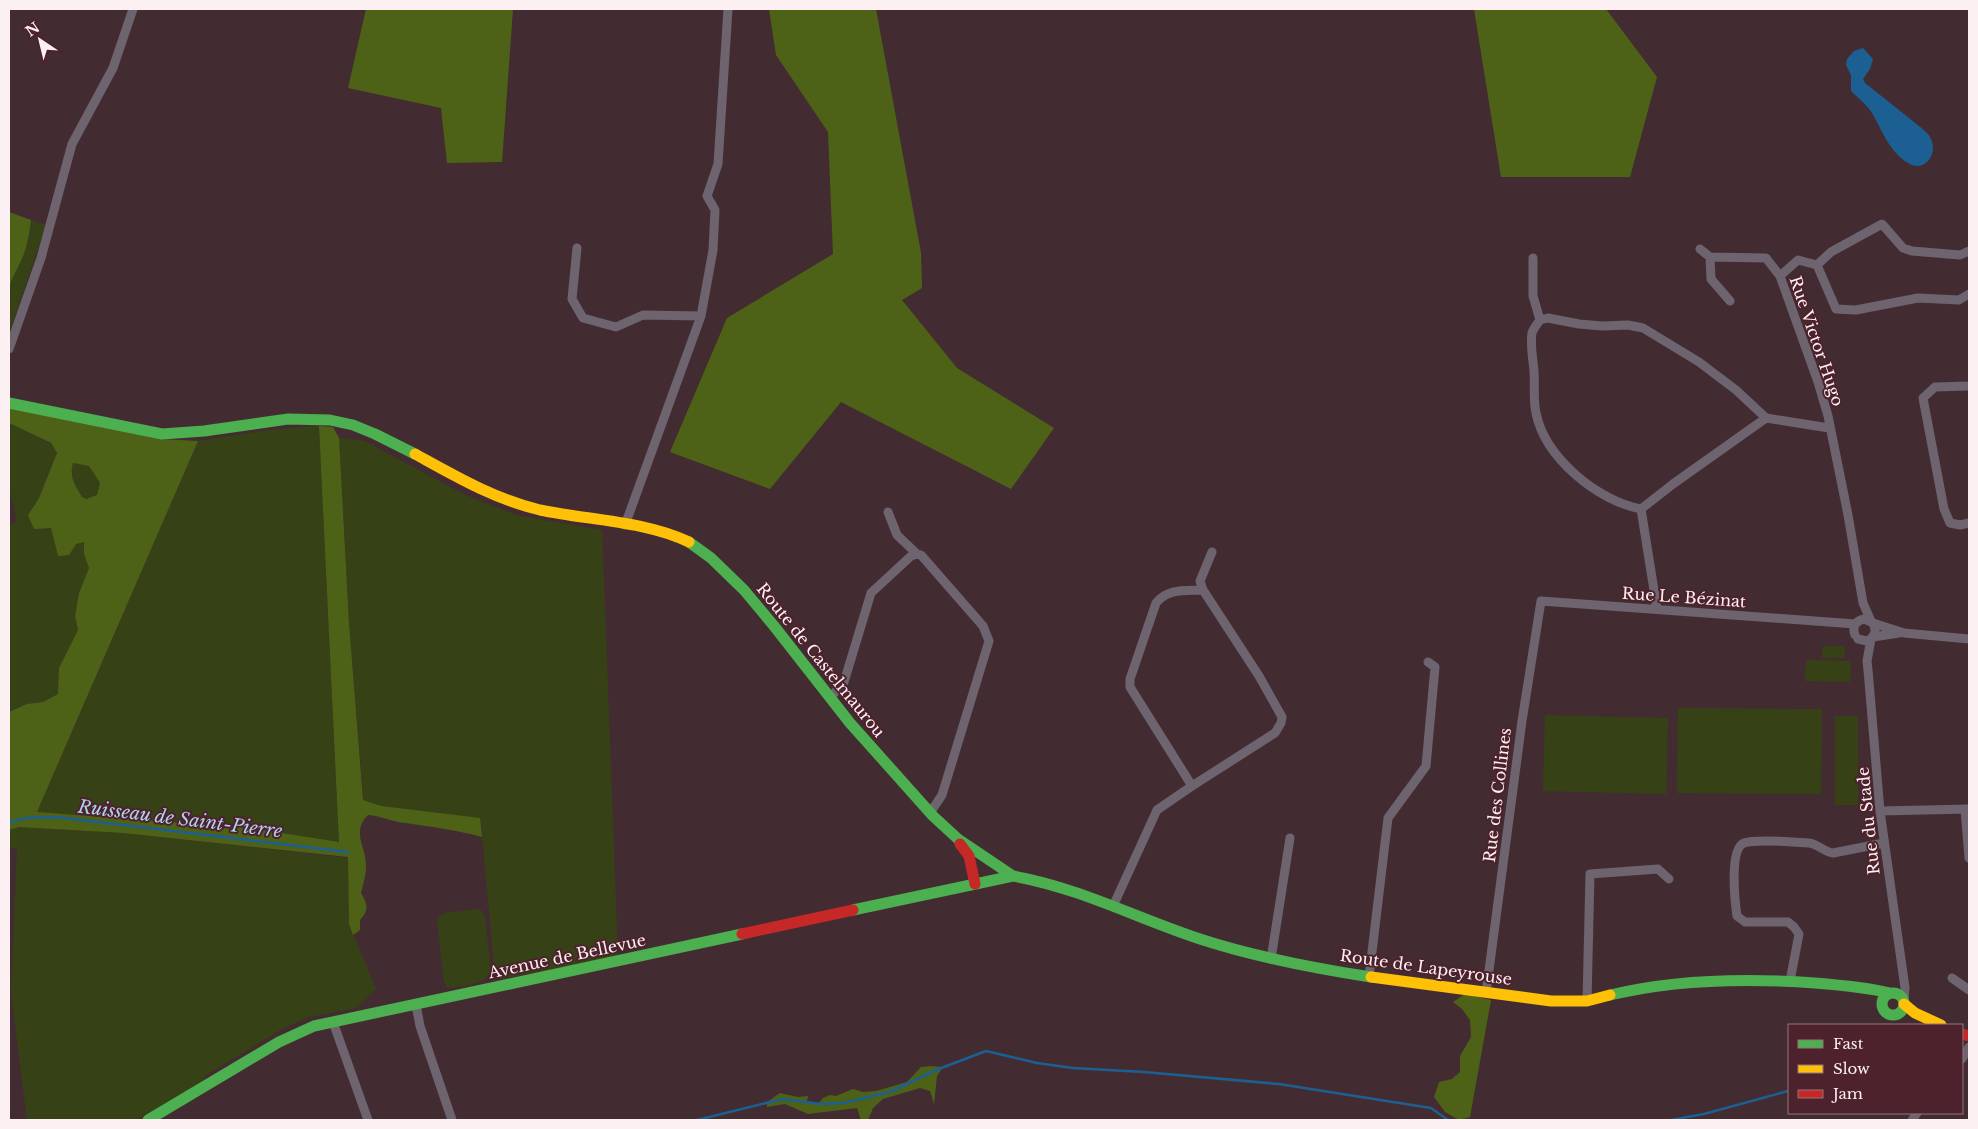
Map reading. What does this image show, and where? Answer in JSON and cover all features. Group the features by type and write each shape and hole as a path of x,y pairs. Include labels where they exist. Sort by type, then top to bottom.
{"street":[{"path":"9,349 41,258 72,144 113,68 133,9"},
{"path":"626,525 701,316 713,250 715,210 707,196 718,164 728,9"},
{"path":"1817,265 1831,252 1882,224 1903,248 1912,251 1960,255 1969,251"},
{"path":"576,248 572,299 583,318 616,327 643,315 701,316"},
{"path":"1700,249 1710,257 1712,279 1730,301"},
{"name":"Rue Victor Hugo","path":"1710,257 1766,258 1780,276 1818,382 1828,416 1848,515 1861,593 1865,611 1872,622"},
{"path":"1532,258 1533,296 1540,320"},
{"path":"1780,276 1798,260 1817,265"},
{"path":"1817,265 1836,309 1856,310 1918,298 1958,300 1969,294"},
{"path":"1766,418 1672,484 1641,509 1625,506 1609,498 1576,476 1562,462 1545,438 1536,414 1532,332 1540,320 1548,318 1579,324 1602,326 1628,325 1643,328 1699,362 1736,390 1766,418 1829,428"},
{"path":"1969,386 1935,387 1923,398 1944,509 1950,523 1960,525 1969,523"},
{"name":"Route de Castelmaurou","path":"9,402 162,434 186,435 288,420 328,420 349,424 372,432 482,492 540,510 667,533 691,543 740,586 778,628 830,698 874,752 930,813 956,838 1013,876"},
{"path":"1641,509 1657,610"},
{"path":"888,512 898,535 917,554 925,559 983,626 989,641 942,795 930,813"},
{"path":"1114,904 1157,810 1275,733 1281,723 1280,711 1203,590 1200,581 1212,552"},
{"path":"830,698 844,682 871,593 912,556 917,554"},
{"path":"1192,786 1130,687 1130,679 1156,603 1161,596 1168,592 1203,590"},
{"name":"Rue Victor Hugo","path":"1856,623 1860,611 1861,593"},
{"name":"Rue Le Bézinat","path":"1541,601 1824,623 1856,623"},
{"name":"Rue des Collines","path":"1486,993 1522,721 1541,601"},
{"path":"1904,633 1863,641 1856,637 1856,623 1864,619 1904,633 1969,640"},
{"path":"1872,622 1876,630 1872,638"},
{"name":"Rue Le Bézinat","path":"1824,623 1847,630 1856,637"},
{"name":"Rue du Stade","path":"1856,637 1863,646 1867,660 1880,811 1905,988 1902,1006"},
{"name":"Rue du Stade","path":"1867,660 1872,638"},
{"path":"1369,977 1388,818 1426,766 1435,667 1428,662"},
{"path":"1880,811 1967,809 1969,858"},
{"name":"Route de Castelmaurou","path":"956,838 969,856 975,884"},
{"path":"1271,959 1290,838"},
{"path":"1790,981 1799,934 1788,922 1745,922 1737,916 1734,876 1736,850 1743,843 1755,841 1812,843 1827,852 1833,853 1884,843"},
{"path":"972,870 987,859"},
{"path":"1587,1001 1590,874 1658,869 1668,879"},
{"name":"Route de Lapeyrouse","path":"1013,876 1060,884 1199,938 1271,959 1369,977 1486,993 1557,1001 1587,1001 1647,988 1724,980 1790,981 1863,987 1891,993"},
{"name":"Avenue de Bellevue","path":"148,1120 279,1042 314,1026 1013,876"},
{"path":"1902,1006 1888,1014 1882,1008 1884,997 1891,993 1903,977"},
{"path":"1952,978 1969,990"},
{"name":"Route de Lapeyrouse","path":"1847,986 1872,998 1882,1008"},
{"path":"1891,993 1900,995 1902,1006"},
{"path":"416,1005 420,1026 452,1120"},
{"path":"1902,1006 1939,1024"},
{"path":"333,1022 368,1120"}],"green space":[{"path":"366,9 513,9 502,162 447,163 441,108 348,88"},
{"path":"769,9 876,9 921,253 922,288 902,300 957,368 1054,428 1011,489 841,402 770,489 670,452 727,318 833,254 828,132 776,55"},
{"path":"1474,9 1606,9 1657,77 1630,177 1501,177"},
{"path":"9,212 31,220 26,248 9,290"},
{"path":"31,220 46,225 9,334 10,281 19,266 28,243"},
{"path":"9,407 159,439 198,441 37,812 249,828 339,842 319,426 333,427 339,438 349,623 363,800 381,806 480,818 482,837 368,815 363,821 360,833 366,866 361,893 365,901 366,910 360,920 360,930 353,935 349,924 348,857 123,833 19,827 9,830 9,712 27,704 43,702 58,694 59,668 78,630 75,616 79,593 89,568 84,554 84,542 76,544 69,555 58,556 51,528 34,529 28,515 39,498 57,453 51,443 9,423","holes":["73,463 89,466 100,483 97,495 86,499 82,497 75,485 72,477 72,468"]},
{"path":"9,423 51,444 57,453 39,498 28,514 51,528 58,556 76,544 84,542 84,554 89,568 79,593 75,616 78,630 59,668 58,694 43,702 27,704 9,712 9,526 17,521 9,488"},
{"path":"319,426 339,843 249,828 37,813 198,441 268,430"},
{"path":"339,438 365,441 465,495 516,515 602,530 618,957 501,979 495,976 481,824 364,808 349,623"},
{"path":"73,463 89,466 100,483 97,495 86,499 82,497 72,477"},
{"path":"1823,646 1845,646 1844,658 1822,658"},
{"path":"1806,660 1851,661 1850,682 1805,681"},
{"path":"1678,708 1822,709 1821,794 1677,793"},
{"path":"1545,715 1668,718 1666,794 1543,791"},
{"path":"1835,716 1858,716 1858,805 1835,805"},
{"path":"19,827 123,833 348,858 349,924 376,989 357,1008 309,1017 282,1029 203,1077 206,1081 136,1120 27,1120 11,992 17,849 9,848 9,830"},
{"path":"478,909 482,911 485,917 491,972 484,980 479,982 451,988 447,987 444,981 437,919 444,913"},
{"path":"1465,994 1491,1000 1470,1117 1459,1120 1445,1112 1434,1097 1439,1082 1452,1079 1460,1072 1460,1056 1471,1037 1470,1020 1462,1009 1453,1002"},
{"path":"921,1067 943,1067 937,1076 934,1104 930,1091 920,1088 883,1099 873,1108 867,1120 861,1120 857,1108 808,1114 785,1104 767,1107 767,1102 780,1093 798,1097 808,1096 807,1101 819,1103 823,1098 830,1095 836,1096 853,1089 863,1092 876,1091 907,1082"}],"water":[{"path":"1863,48 1873,59 1870,69 1863,79 1865,83 1924,130 1930,137 1933,151 1927,162 1915,166 1901,158 1890,145 1870,110 1851,91 1851,75 1846,65 1847,59 1854,51"}],"waterway":[{"name":"Ruisseau de Saint-Pierre","path":"9,822 27,818 56,817 348,852"},
{"path":"697,1120 782,1099 820,1104 843,1103 890,1092 936,1070 986,1051 1037,1063 1073,1068 1144,1072 1279,1084 1431,1108 1448,1120"},
{"path":"1671,1120 1704,1114 1788,1091"}],"traffic: fast":[{"path":"9,403 162,434 204,431 288,419 330,420 353,425 415,454"},
{"path":"689,542 711,558 744,590 850,723 933,816 958,839 1013,876"},
{"path":"853,910 1013,876 1061,888 1176,931 1242,951 1328,970 1371,977"},
{"path":"148,1120 279,1042 314,1026 742,934"},
{"path":"1610,995 1660,986 1738,980 1789,981 1862,988 1890,993"},
{"path":"1893,993 1901,996 1904,1004 1901,1012 1893,1015 1885,1012 1882,1004 1885,996 1893,993"}],"traffic: slow":[{"path":"415,454 475,486 507,500 540,510 635,525 672,535 689,542"},
{"path":"1371,977 1551,1001 1587,1001 1610,995"},
{"path":"1904,1004 1915,1013 1939,1024"}],"traffic: jam":[{"path":"960,844 969,856 975,884"},
{"path":"742,934 853,910"},
{"path":"1963,1034 1969,1036"}]}
